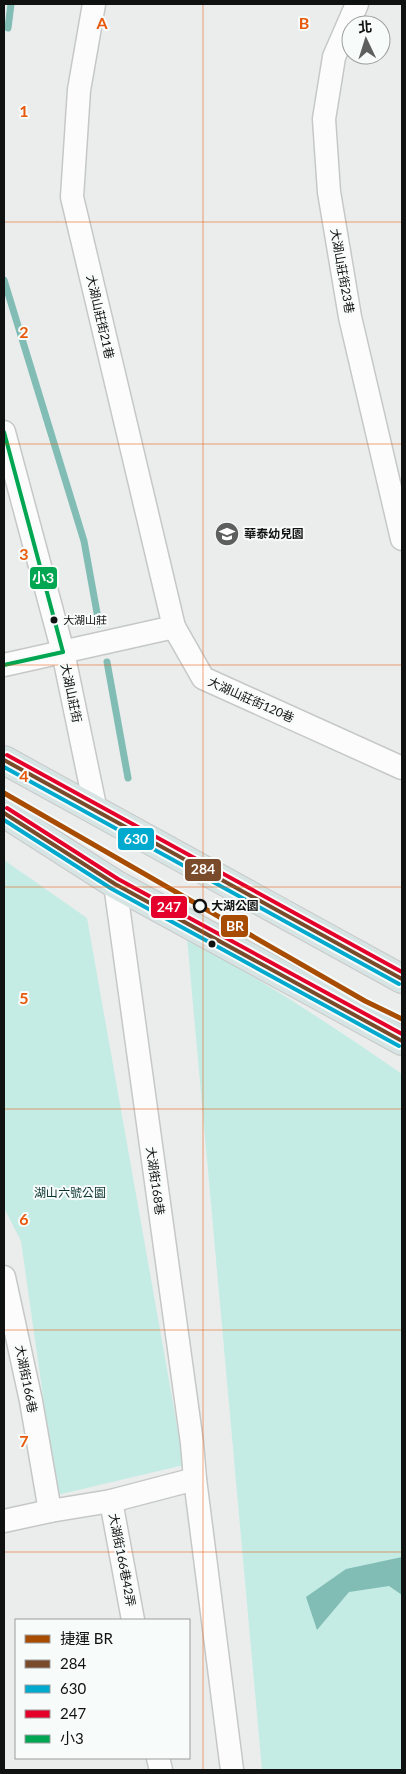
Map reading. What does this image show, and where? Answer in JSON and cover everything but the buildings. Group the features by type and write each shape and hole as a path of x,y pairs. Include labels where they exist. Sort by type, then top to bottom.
{"main road":[{"path":"4,760 402,979"},
{"path":"4,813 115,884 402,1041"}],"street":[{"name":"大湖山莊街21巷","path":"94,4 79,90 72,197 174,627"},
{"name":"大湖山莊街23巷","path":"357,4 334,57 324,119 328,192 350,316 402,539"},
{"name":"大湖山莊街","path":"4,432 63,652 96,811"},
{"path":"4,665 174,627"},
{"name":"大湖山莊街120巷","path":"174,627 203,678 402,768"},
{"name":"大湖街168巷","path":"115,884 192,1443 232,1770"},
{"name":"大湖街166巷","path":"4,1277 31,1400 50,1511"},
{"path":"4,1521 110,1501 195,1479"},
{"name":"大湖街166巷42弄","path":"110,1501 133,1619"}],"green space":[{"name":"湖山六號公園","path":"4,860 87,918 184,1465 57,1495 21,1241 4,1208"},
{"name":"大湖公園","path":"187,938 296,1003 402,1074 402,1770 262,1770"}],"water":[{"path":"402,1557 402,1595 389,1586 349,1592 317,1630 306,1597 346,1569"}],"waterway":[{"path":"8,28 11,4"},
{"path":"4,280 84,541 99,624"},
{"path":"107,662 128,778"}],"metro line":[{"name":"BR","path":"4,793 365,1001 402,1019"}],"transit line":[{"name":"小3","path":"4,432 63,652"},
{"name":"小3","path":"4,665 63,652"},
{"name":"247","path":"7,755 402,972"},
{"name":"284","path":"4,760 402,979"},
{"name":"630","path":"4,767 399,984"},
{"name":"247","path":"7,808 118,879 402,1034"},
{"name":"284","path":"4,813 115,884 402,1041"},
{"name":"630","path":"4,820 112,889 399,1046"}],"place":[{"name":"華泰幼兒園","path":"227,534"},
{"name":"大湖山莊","path":"54,620"},
{"name":"大湖公園","path":"200,906"}]}
